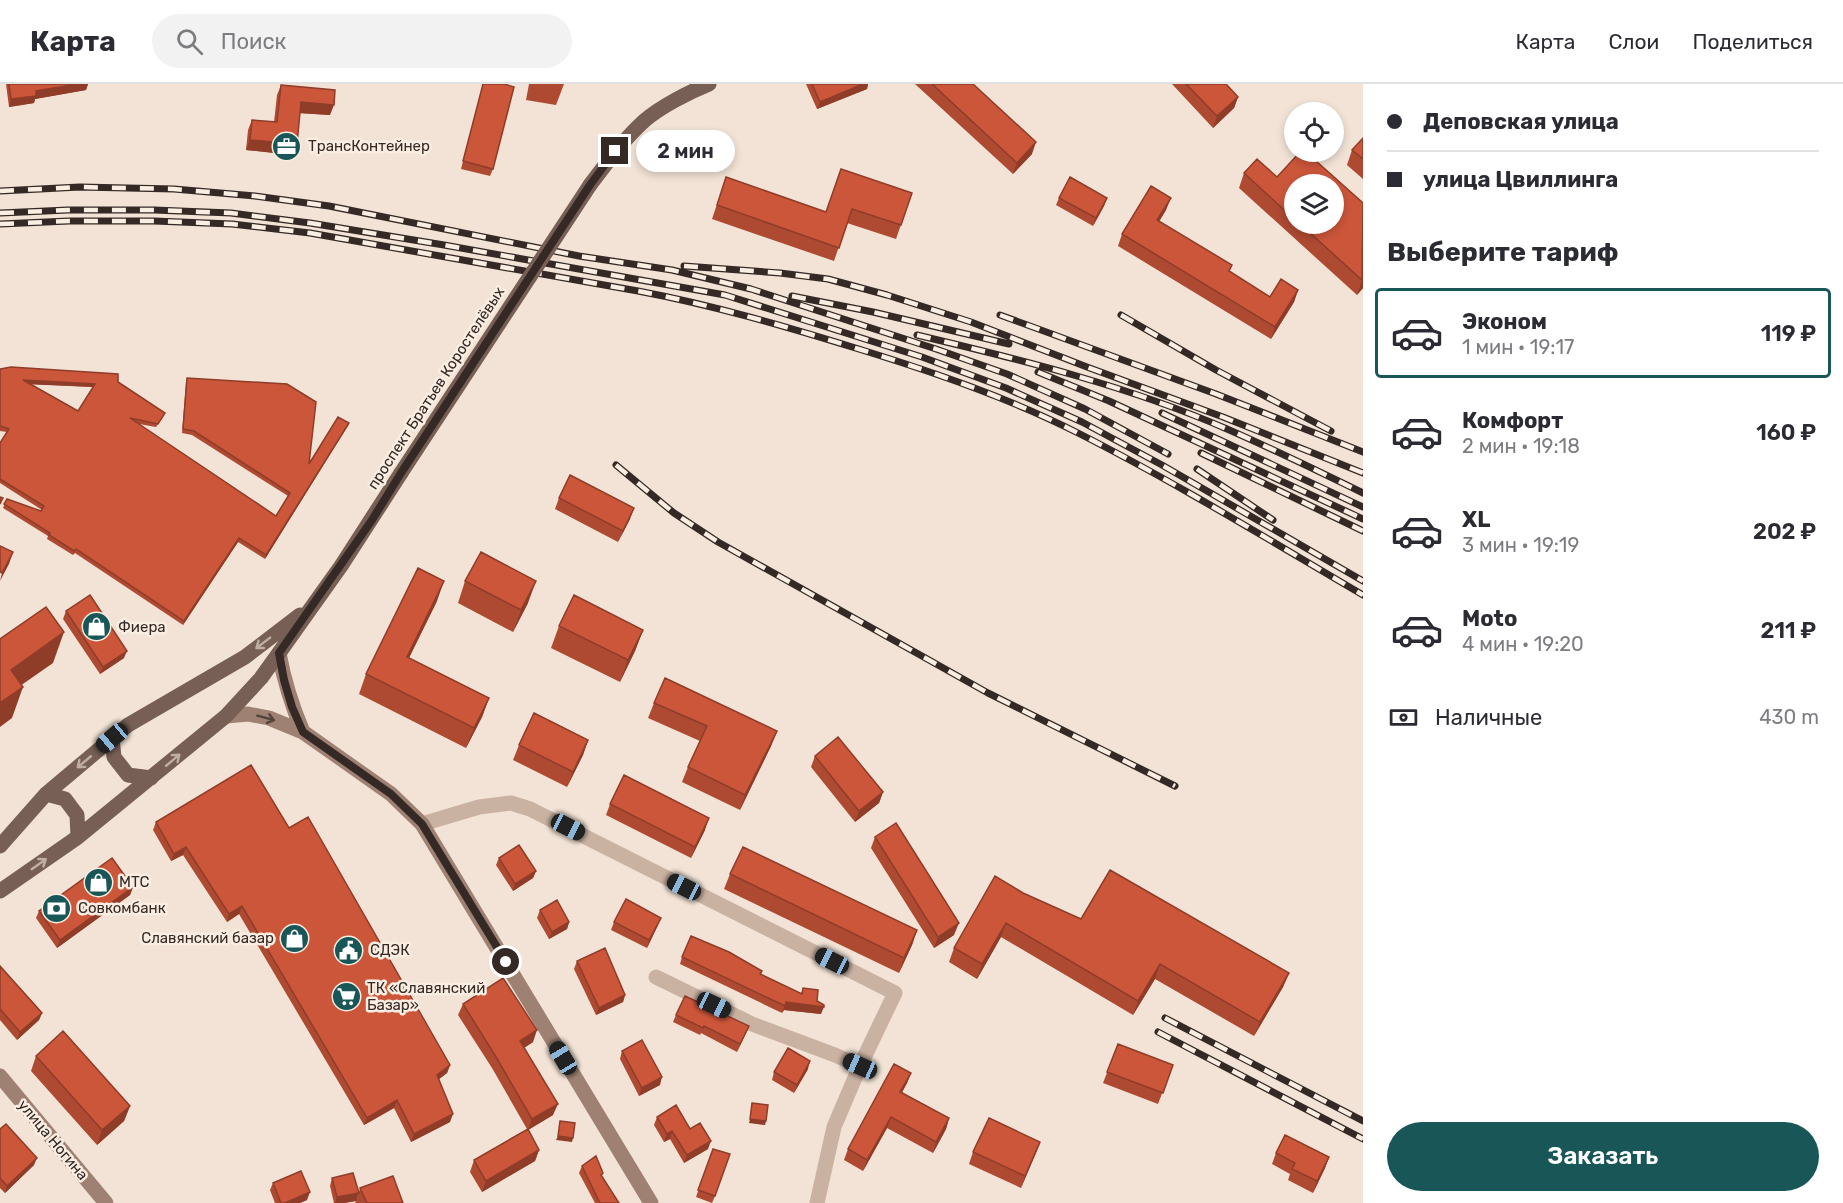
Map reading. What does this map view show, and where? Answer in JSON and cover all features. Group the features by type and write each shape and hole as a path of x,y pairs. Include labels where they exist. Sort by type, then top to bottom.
{"main road":[{"name":"проспект Братьев Коростелёвых","path":"0,891 78,837 151,778 226,716 261,678 341,566 590,185 615,151 646,120 689,92 709,84"},
{"name":"проспект Братьев Коростелёвых","path":"0,846 45,794 128,725 245,657 310,608"},
{"path":"112,738 114,757 128,775 151,778"},
{"path":"45,794 65,799 76,815 78,837"}],"street":[{"path":"279,653 289,698 303,732"},
{"path":"226,716 248,714 269,718 303,732 391,794 422,824 451,868 651,1203"},
{"path":"422,824 479,807 511,803 530,808 895,993 834,1127 817,1203"},
{"path":"656,977 752,1024 860,1066"},
{"name":"улица Ногина","path":"0,1076 102,1201"}],"building":[{"path":"9,84 78,84 36,91 36,96 11,99"},
{"path":"483,84 504,84 514,87 493,169 463,161"},
{"path":"812,84 863,84 820,102"},
{"path":"932,84 973,84 1036,142 1017,163"},
{"path":"1186,84 1226,84 1238,97 1217,116"},
{"path":"281,85 335,90 334,105 301,102 297,144 250,140 252,120 277,122"},
{"path":"1363,138 1363,159 1352,150"},
{"path":"1257,159 1277,177 1291,162 1317,162 1331,174 1284,174 1284,210 1244,173"},
{"path":"841,169 912,193 901,225 852,209 839,248 717,205 726,177 826,212"},
{"path":"1070,177 1107,198 1096,218 1059,198"},
{"path":"1151,186 1171,198 1157,220 1232,265 1229,271 1270,297 1281,279 1298,290 1275,327 1122,234"},
{"path":"1344,186 1363,203 1362,280 1311,234 1344,234"},
{"path":"11,367 118,374 118,382 165,413 158,424 130,418 276,516 290,493 194,431 183,429 187,378 287,384 316,402 309,464 338,417 349,423 266,555 239,538 184,621 4,504 7,499 41,511 44,506 0,479 0,443 9,429 0,426 0,369","holes":["23,380 95,384 78,411"]},
{"path":"570,475 634,508 623,531 559,498"},
{"path":"0,546 13,552 2,573 0,572"},
{"path":"481,552 536,581 521,610 465,581"},
{"path":"418,568 444,581 407,657 489,698 474,728 366,674"},
{"path":"90,595 127,651 103,667 66,611"},
{"path":"574,595 643,630 628,660 559,626"},
{"path":"46,607 64,632 11,670 23,687 0,703 0,639"},
{"path":"665,678 777,731 745,795 688,767 707,726 654,703"},
{"path":"534,713 588,740 573,772 519,745"},
{"path":"838,737 883,792 859,811 815,756"},
{"name":"ТК «Славянский Базар»","path":"251,765 289,828 308,817 450,1065 437,1075 453,1114 414,1134 397,1100 367,1118 242,906 229,914 186,847 174,854 156,822"},
{"path":"624,775 709,818 695,847 610,804"},
{"path":"896,823 959,923 938,937 875,837"},
{"path":"519,845 536,871 515,884 499,858"},
{"path":"743,847 917,930 904,958 730,874"},
{"path":"112,858 133,887 60,940 39,911"},
{"path":"1110,870 1289,973 1260,1022 1160,964 1138,1001 1006,923 982,964 954,948 995,876 1023,893 1081,919"},
{"path":"626,899 661,918 649,940 614,922"},
{"path":"557,900 569,922 552,932 540,910"},
{"path":"691,936 729,952 762,971 760,974 802,994 803,988 818,990 817,1001 824,1007 786,1002 785,1006 682,957"},
{"path":"605,948 625,995 599,1008 577,961"},
{"path":"0,966 42,1013 20,1032 0,1009"},
{"path":"503,978 537,1030 520,1041 558,1104 532,1119 463,1004"},
{"path":"685,996 749,1026 740,1044 676,1015"},
{"path":"63,1031 130,1106 102,1130 36,1056"},
{"path":"642,1040 662,1077 642,1088 622,1051"},
{"path":"1118,1044 1173,1065 1163,1093 1107,1072"},
{"path":"788,1048 810,1061 797,1085 774,1072"},
{"path":"894,1064 911,1073 900,1092 949,1118 936,1142 891,1117 867,1160 848,1149"},
{"path":"752,1103 768,1105 766,1121 750,1119"},
{"path":"676,1105 690,1129 700,1123 711,1141 687,1155 672,1131 667,1134 657,1117"},
{"path":"989,1118 1040,1142 1025,1176 973,1152"},
{"path":"560,1121 575,1123 573,1138 558,1136"},
{"path":"6,1124 37,1158 7,1186 0,1178 0,1129"},
{"path":"528,1129 539,1150 486,1181 474,1160"},
{"path":"1285,1135 1329,1157 1317,1181 1292,1169 1295,1163 1276,1153"},
{"path":"713,1149 730,1154 715,1196 698,1190"},
{"path":"596,1156 603,1173 601,1175 619,1203 600,1203 582,1166"},
{"path":"301,1171 310,1192 281,1203 273,1183"},
{"path":"353,1173 359,1193 337,1197 332,1178"},
{"path":"393,1176 403,1203 367,1203 360,1188"}],"railway":[{"path":"0,191 80,187 174,189 255,196 329,206 579,256 672,270 751,289 1007,374 1085,409 1168,454"},
{"path":"0,213 68,210 231,213 310,223 444,245 725,295 922,357 1006,388 1082,422 1162,465 1363,581"},
{"path":"0,224 154,221 232,224 310,233 638,291 750,317 917,368 999,397 1052,420 1186,491 1363,595"},
{"path":"684,266 828,279 887,295 971,322 1223,417 1363,473"},
{"path":"792,296 873,312 1009,344"},
{"path":"1000,315 1216,394 1363,452"},
{"path":"1121,315 1216,370 1331,431"},
{"path":"917,335 1035,364 1152,400 1244,437 1363,493"},
{"path":"1038,372 1109,401 1363,519"},
{"path":"1162,413 1363,507"},
{"path":"1201,453 1363,531"},
{"path":"616,465 674,513 718,542 988,693 1175,786"},
{"path":"1197,469 1273,520"},
{"path":"1165,1018 1363,1121"},
{"path":"1158,1032 1363,1139"}],"place":[{"name":"ТрансКонтейнер","path":"287,146"},
{"name":"Фиера","path":"97,627"},
{"name":"МТС","path":"98,882"},
{"name":"Совкомбанк","path":"57,908"},
{"name":"Славянский базар","path":"295,938"},
{"name":"СДЭК","path":"349,950"},
{"name":"ТК «Славянский Базар»","path":"346,997"}],"route":[{"path":"506,962 451,868 422,824 391,794 303,732 292,707 279,653 372,520 590,185 615,151"}]}
